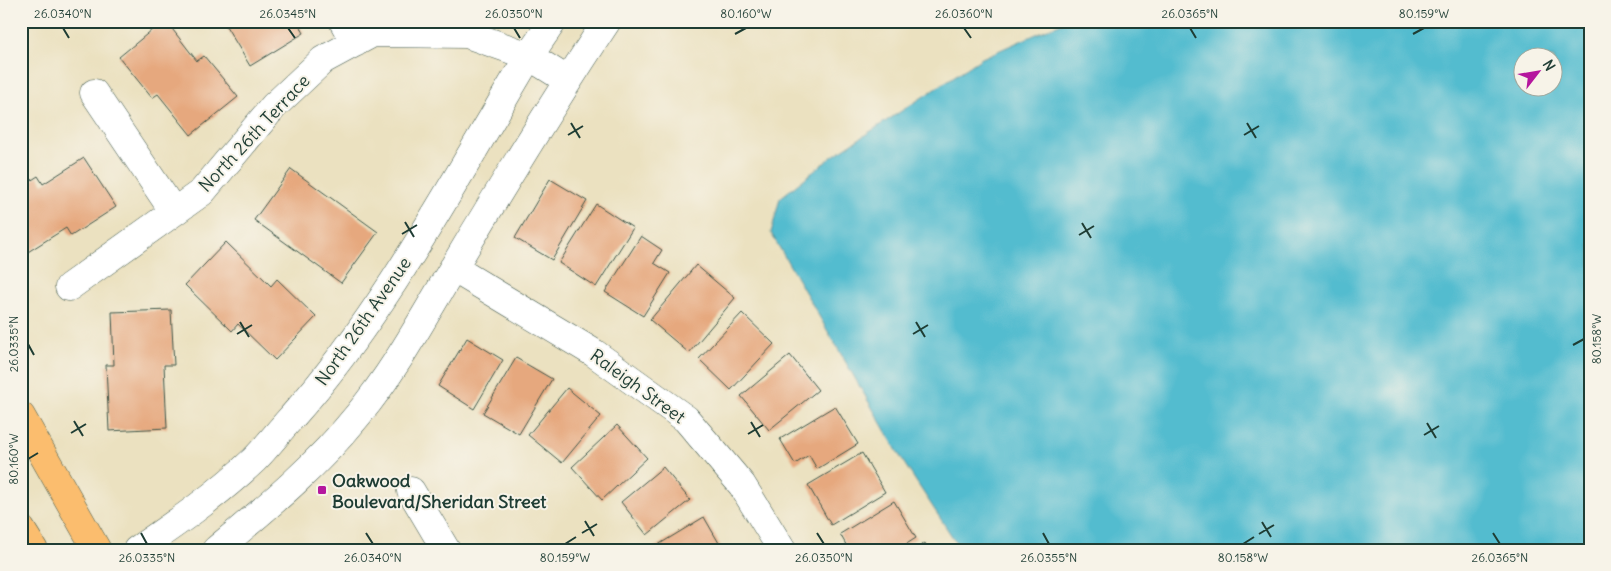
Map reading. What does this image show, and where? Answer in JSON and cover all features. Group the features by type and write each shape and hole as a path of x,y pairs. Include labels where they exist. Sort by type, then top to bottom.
{"main road":[{"path":"21,416 98,550"},
{"path":"21,529 34,550"}],"street":[{"name":"North 26th Avenue","path":"137,550 194,510 254,459 312,394 380,303 529,56 553,21"},
{"path":"216,550 281,495 326,451 359,414 416,331 567,80 607,21"},
{"name":"North 26th Terrace","path":"69,287 202,192 274,106 323,60 349,32 467,34 529,56 567,80"},
{"path":"94,93 174,212"},
{"name":"Raleigh Street","path":"453,268 594,353 686,419 742,485 782,550"},
{"path":"411,491 446,550"}],"water":[{"path":"1066,21 1590,21 1590,550 961,550 904,463 771,233 780,198 833,156 982,58"}],"building":[{"path":"163,21 166,21 197,61 204,56 238,97 191,135 158,94 152,98 119,57"},
{"path":"223,21 297,21 304,33 250,66"},
{"path":"84,158 116,207 71,236 66,228 23,255 21,252 21,187 38,176 43,184"},
{"path":"291,169 378,232 341,283 254,220"},
{"path":"550,179 587,201 552,260 515,238"},
{"path":"596,204 633,228 596,287 559,263"},
{"path":"641,236 662,250 654,263 670,273 643,316 605,292"},
{"path":"226,242 271,286 277,279 316,317 275,360 238,324 232,331 185,285"},
{"path":"696,265 735,298 689,353 650,320"},
{"path":"171,310 174,365 164,365 167,428 109,431 106,365 114,365 112,312"},
{"path":"742,313 774,344 731,390 699,359"},
{"path":"467,338 503,360 474,409 438,386"},
{"path":"790,355 818,390 769,430 741,396"},
{"path":"516,358 552,379 519,434 483,413"},
{"path":"567,388 601,416 562,463 528,435"},
{"path":"835,406 858,444 817,469 809,455 795,464 780,439"},
{"path":"617,425 647,458 602,500 572,467"},
{"path":"862,453 885,492 831,525 808,485"},
{"path":"663,467 690,500 647,535 621,502"},
{"path":"894,501 916,538 897,550 849,550 840,534"},
{"path":"704,517 723,550 654,550 653,548"},
{"path":"925,543 928,550 914,550"}],"place":[{"name":"Oakwood Boulevard/Sheridan Street","path":"322,490"}]}
